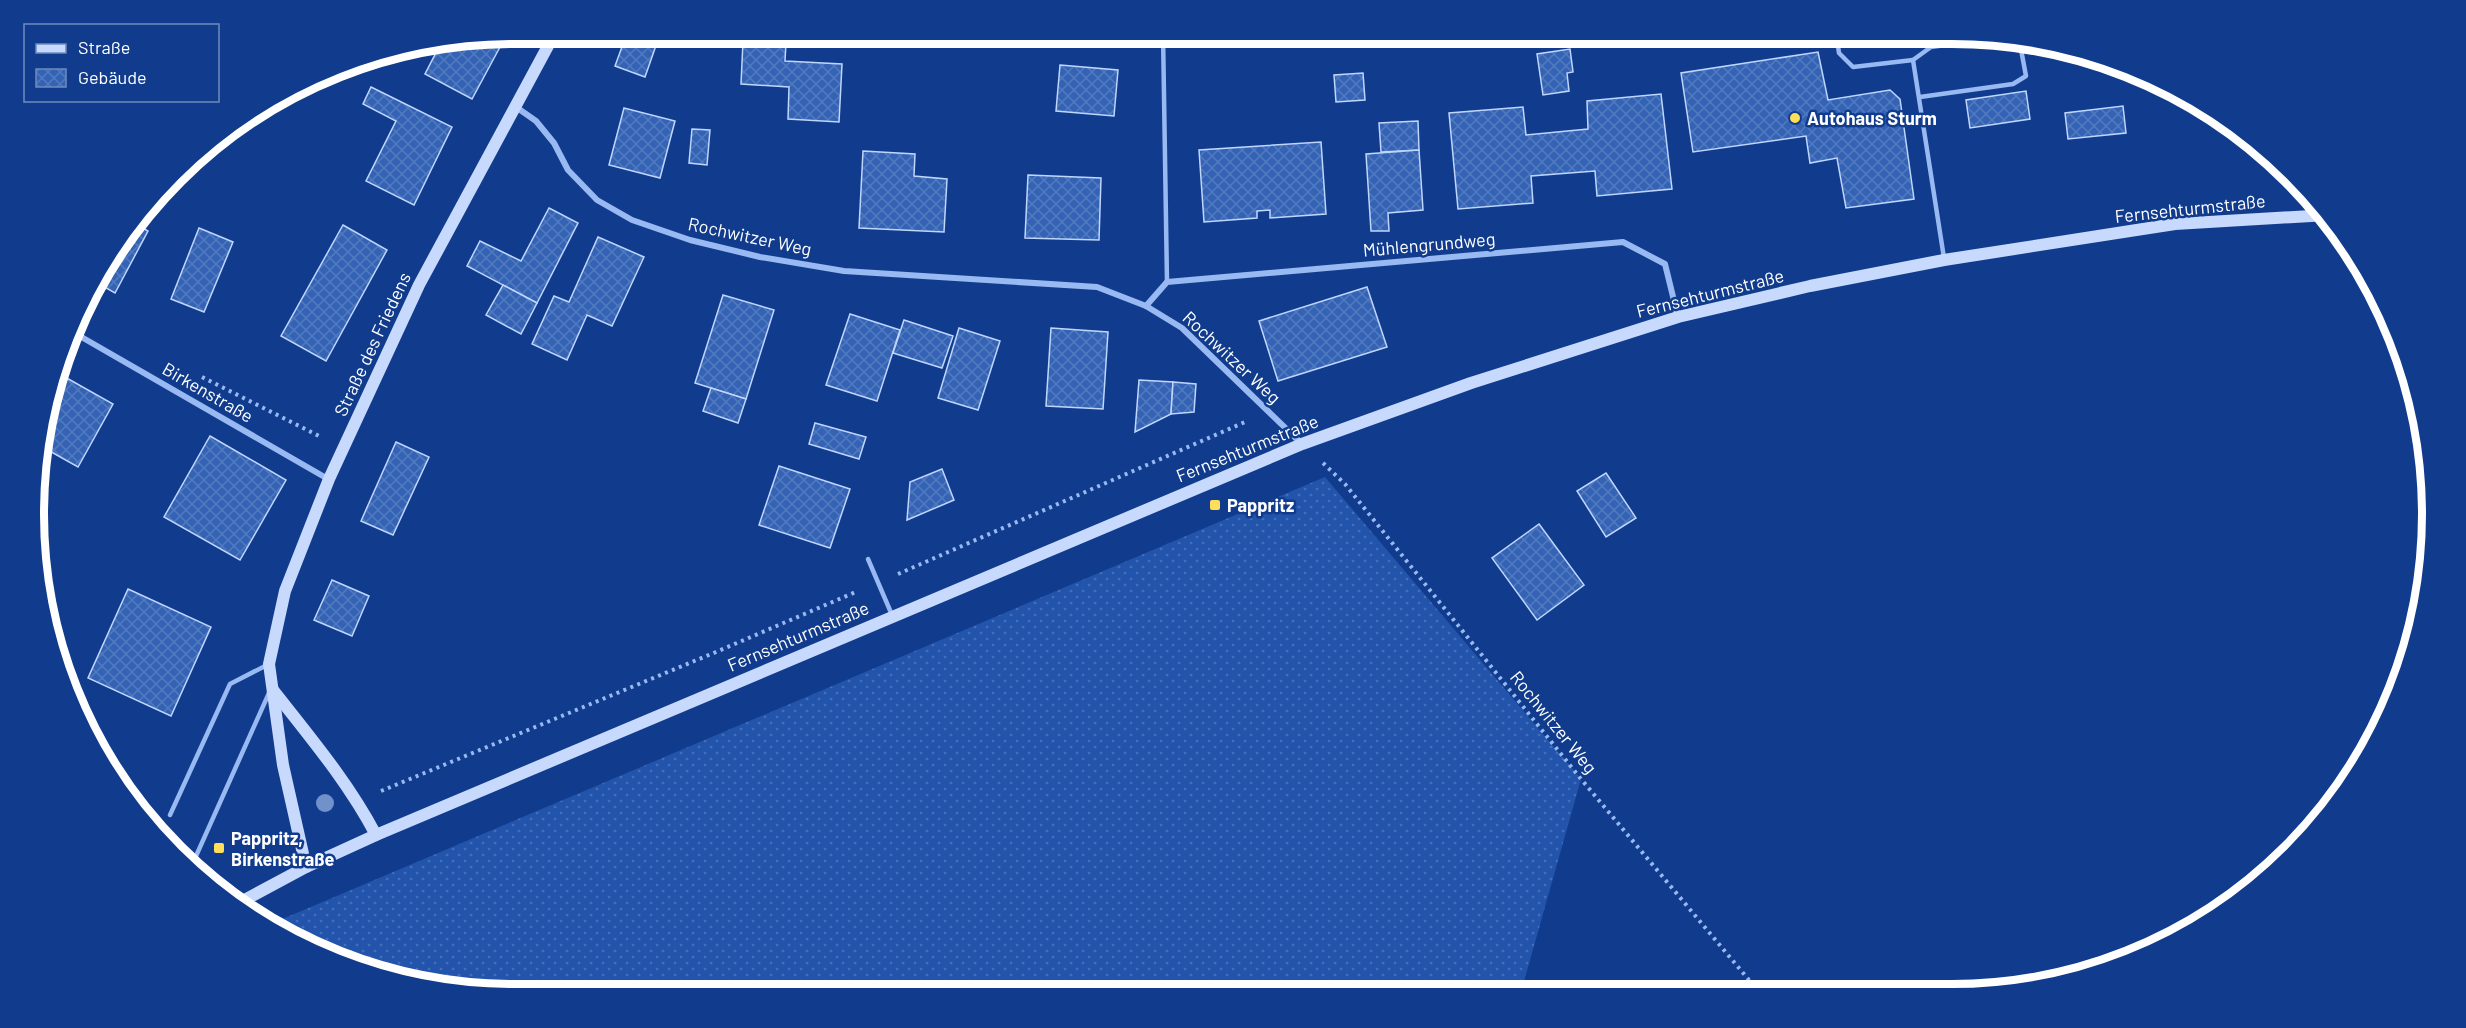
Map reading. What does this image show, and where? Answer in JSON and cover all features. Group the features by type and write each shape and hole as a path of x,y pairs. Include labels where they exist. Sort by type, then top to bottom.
{"street":[{"name":"Straße des Friedens","path":"306,867 283,765 269,664 285,591 329,479 419,285 549,44"},
{"name":"Rochwitzer Weg","path":"515,106 536,121 554,142 568,170 597,200 632,220 690,240 760,257 844,271 1097,287 1146,306 1182,328 1302,444"},
{"name":"Fernsehturmstraße","path":"245,900 306,867 376,835 892,615 1302,444 1471,383 1678,317 1810,286 1944,260 2175,224 2315,216"},
{"name":"Mühlengrundweg","path":"1167,282 1623,242 1665,264 1678,317"},
{"path":"1146,306 1167,282"},
{"name":"Birkenstraße","path":"79,335 329,479"},
{"path":"272,688 358,801 376,835"}],"lane":[{"path":"1163,44 1167,282"},
{"path":"1838,44 1839,53 1853,67 1913,60 1931,47 1953,44"},
{"path":"1920,97 2013,84 2026,76 2021,49"},
{"path":"1913,60 1944,260"},
{"path":"868,559 892,615"},
{"path":"170,815 230,684 269,664"},
{"path":"195,859 272,688"}],"path":[{"path":"199,375 326,439"},
{"path":"358,801 717,652 1269,412"},
{"name":"Rochwitzer Weg","path":"1302,444 1345,484 1581,779 1752,984"}],"shaded area":[{"path":"1325,477 1581,779 1523,984 483,983 422,975 363,960 306,936 278,921"}],"building":[{"path":"501,44 472,99 425,74 437,51"},
{"path":"623,44 657,44 645,77 615,66"},
{"path":"743,44 786,44 785,61 842,64 839,122 788,119 789,87 741,84"},
{"path":"1570,49 1573,72 1567,73 1569,91 1543,95 1537,54"},
{"name":"Autohaus Sturm","path":"1818,52 1828,100 1890,90 1900,99 1914,199 1846,208 1837,158 1810,163 1806,136 1693,152 1681,73"},
{"path":"1060,65 1118,70 1114,116 1056,111"},
{"path":"1363,73 1365,100 1336,102 1334,75"},
{"path":"371,87 452,127 414,205 366,181 396,121 363,104"},
{"path":"2026,91 2030,119 1970,128 1966,100"},
{"path":"1661,94 1672,189 1597,196 1595,171 1531,176 1533,203 1458,209 1449,113 1523,107 1526,135 1588,129 1587,101"},
{"path":"2123,106 2126,133 2068,139 2065,113"},
{"path":"624,108 675,121 660,178 609,165"},
{"path":"1418,121 1419,150 1381,152 1379,123"},
{"path":"692,129 710,130 707,165 689,163"},
{"path":"1321,142 1326,214 1270,218 1270,210 1257,211 1257,218 1204,222 1199,150"},
{"path":"1419,150 1423,210 1388,213 1389,231 1371,231 1366,154"},
{"path":"863,151 915,154 914,176 947,179 944,232 859,228"},
{"path":"1028,175 1101,178 1099,240 1025,238"},
{"path":"549,208 578,223 537,303 467,266 480,241 521,261"},
{"path":"343,225 387,250 326,361 281,336"},
{"path":"142,227 148,231 115,293 103,286"},
{"path":"199,228 233,242 204,312 171,299"},
{"path":"598,237 644,257 612,326 587,315 567,360 532,344 554,296 569,302"},
{"path":"503,285 537,303 521,334 486,315"},
{"path":"1367,287 1387,347 1278,381 1259,321"},
{"path":"723,295 774,310 746,399 695,383"},
{"path":"850,314 900,330 877,401 826,385"},
{"path":"904,320 953,336 942,368 893,353"},
{"path":"959,328 1000,341 978,410 938,398"},
{"path":"1051,328 1108,332 1103,409 1046,406"},
{"path":"64,377 113,404 78,467 48,450"},
{"path":"1139,380 1173,382 1171,414 1135,432"},
{"path":"1173,382 1196,384 1194,412 1171,414"},
{"path":"711,388 746,399 738,423 703,411"},
{"path":"815,423 866,437 859,459 809,444"},
{"path":"210,436 286,480 240,560 164,517"},
{"path":"396,442 429,457 393,535 361,521"},
{"path":"779,466 850,489 830,548 759,525"},
{"path":"942,469 954,500 907,520 910,482"},
{"path":"1606,473 1636,518 1606,537 1577,491"},
{"path":"1539,524 1584,585 1537,620 1492,558"},
{"path":"332,580 369,596 352,636 314,620"},
{"path":"128,589 211,627 171,716 88,678"}],"place":[{"name":"Autohaus Sturm","path":"1795,118"},
{"name":"Pappritz","path":"1215,505"},
{"name":"Pappritz, Birkenstraße","path":"219,848"}]}
